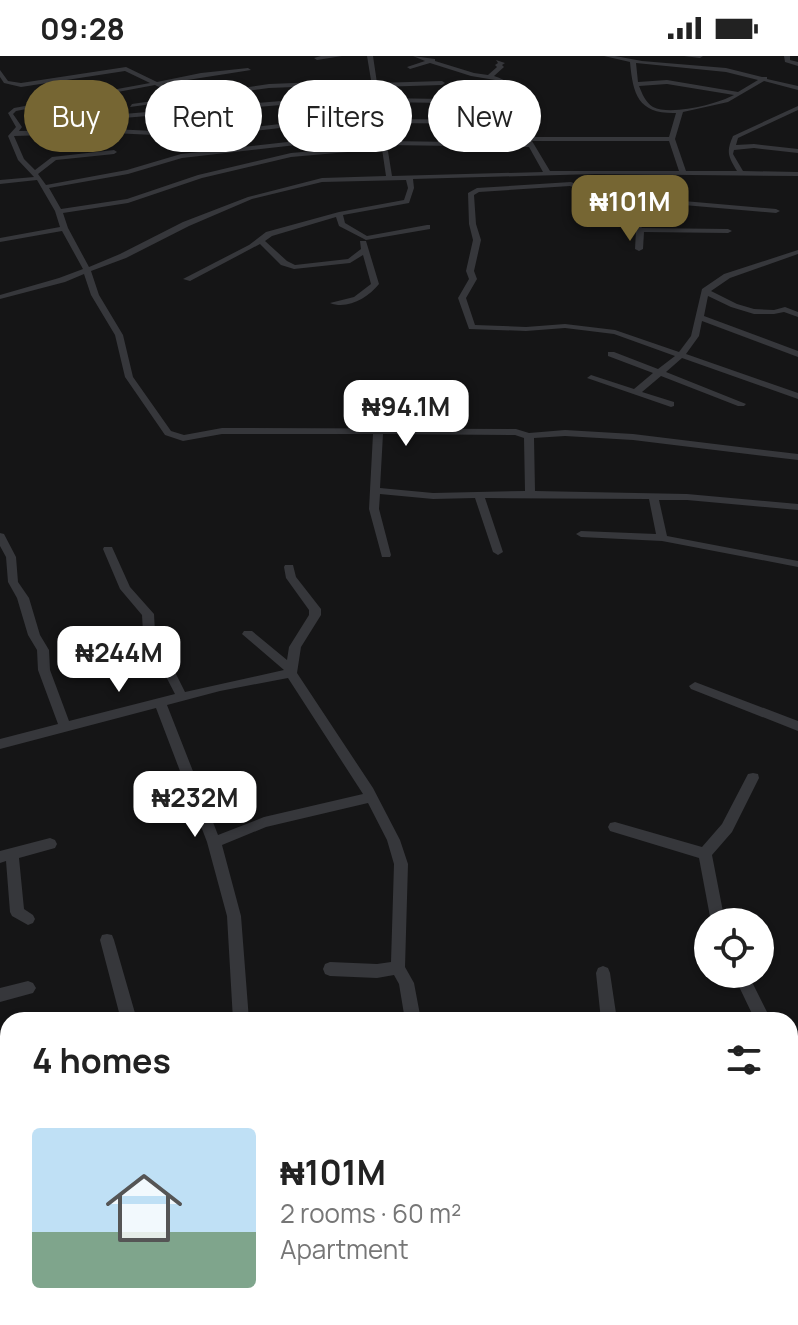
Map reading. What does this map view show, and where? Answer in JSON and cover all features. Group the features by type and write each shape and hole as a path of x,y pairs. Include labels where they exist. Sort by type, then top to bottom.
{"street":[{"path":"317,58 339,56"},
{"path":"370,56 374,80"},
{"path":"418,56 501,80"},
{"path":"607,56 633,62 688,65 765,78 798,88"},
{"path":"687,56 700,56"},
{"path":"787,56 787,61 798,64"},
{"path":"410,67 433,60"},
{"path":"489,77 501,67 498,65 502,63 498,61"},
{"path":"633,62 636,84 650,107 680,111 714,105 765,78"},
{"path":"208,65 215,73"},
{"path":"0,72 6,82 21,85 126,69 146,80"},
{"path":"170,80 248,70"},
{"path":"636,84 667,82 739,94"},
{"path":"16,133 19,123 10,114 14,110 145,84"},
{"path":"129,115 278,103"},
{"path":"132,106 145,104"},
{"path":"680,111 672,139 683,172"},
{"path":"741,173 730,149 735,137 796,111"},
{"path":"278,126 175,134 112,131 16,133 11,136 14,150 37,175 59,211 64,228 87,270 95,295 119,335 129,377 174,437 222,431 507,432 529,436 550,433 633,437 798,457"},
{"path":"541,142 672,139"},
{"path":"45,187 128,172 181,156 278,145"},
{"path":"730,149 747,145 773,151 798,151"},
{"path":"0,182 37,175 54,158 114,152"},
{"path":"59,211 128,201 200,176 314,152"},
{"path":"385,152 389,176"},
{"path":"536,152 548,174"},
{"path":"0,297 87,270 144,248 186,224 262,194 322,180 548,174 598,178 683,172 798,174"},
{"path":"187,279 269,234 339,214 407,202 411,188 409,176"},
{"path":"587,191 598,178"},
{"path":"598,178 606,198"},
{"path":"776,211 677,202 618,203 566,184 486,189 470,194 477,246 470,271 473,279 462,298 470,325 476,328 565,326 607,330 798,396"},
{"path":"618,203 640,230 639,249"},
{"path":"339,214 339,221 360,236 372,238 427,227"},
{"path":"0,240 64,228"},
{"path":"640,230 673,233 728,231"},
{"path":"673,233 682,236"},
{"path":"334,303 356,298 373,288 375,281 360,236"},
{"path":"261,241 284,263 294,267 350,261 365,249"},
{"path":"637,391 681,355 697,333 705,291 727,276 798,252"},
{"path":"705,291 749,313 764,314 798,303"},
{"path":"785,309 798,315"},
{"path":"699,317 798,354"},
{"path":"611,354 741,404"},
{"path":"591,378 671,404"},
{"path":"378,431 376,524 386,555"},
{"path":"529,436 530,494"},
{"path":"375,490 406,495 653,496 798,507"},
{"path":"479,494 498,552"},
{"path":"653,496 662,538"},
{"path":"581,534 662,538 798,564"},
{"path":"0,536 11,557 13,582 23,598 34,635 43,650 44,670 65,727"},
{"path":"108,549 125,589 148,614 149,632 182,697"},
{"path":"289,567 291,578 315,609 315,615 295,647 291,671"},
{"path":"248,634 291,671 397,848 401,864 398,968 406,983 411,1012"},
{"path":"0,744 291,671"},
{"path":"695,686 798,726"},
{"path":"160,702 214,842 234,916 240,1012"},
{"path":"705,854 727,828 753,778"},
{"path":"214,842 264,822 369,798"},
{"path":"615,827 705,854"},
{"path":"28,919 17,912 6,855 50,844"},
{"path":"705,854 715,908"},
{"path":"107,940 127,1012"},
{"path":"330,969 377,971 398,968"},
{"path":"603,973 608,1012"},
{"path":"0,995 28,988"},
{"path":"747,988 759,1012"}]}
